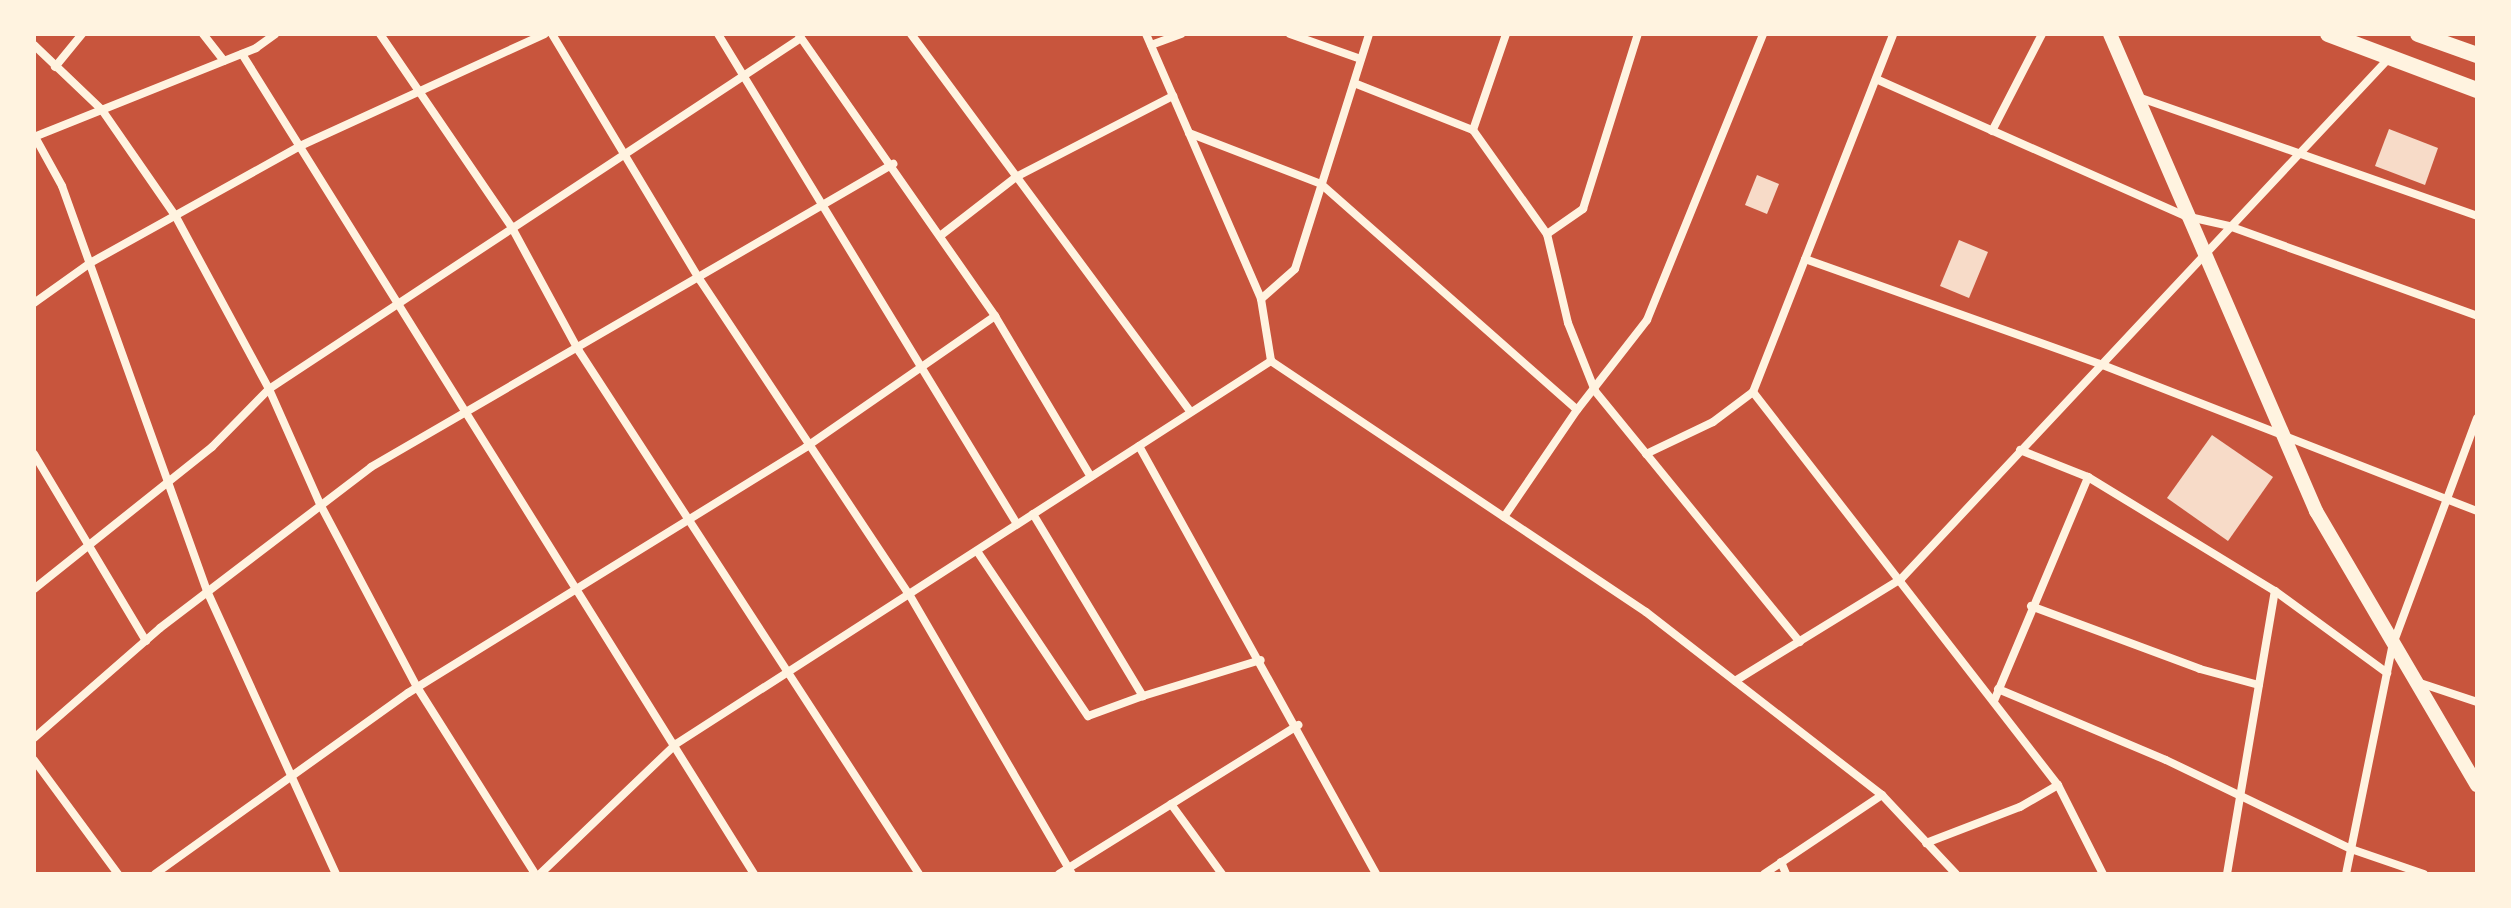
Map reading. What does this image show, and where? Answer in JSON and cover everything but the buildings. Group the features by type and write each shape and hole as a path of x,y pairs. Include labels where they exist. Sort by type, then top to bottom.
{"main road":[{"path":"2328,34 2477,90"},
{"path":"2429,36 2477,55"}],"street":[{"path":"55,67 82,34"},
{"path":"203,34 224,61"},
{"path":"275,34 242,54 35,137 62,186 207,591 289,777 336,874"},
{"path":"380,34 511,226 579,351 919,874"},
{"path":"34,303 90,263 300,146 545,34"},
{"path":"552,34 700,280 806,447 909,594 1070,871"},
{"path":"718,34 925,366 1017,524"},
{"path":"911,34 1191,412"},
{"path":"1146,34 1261,299 1271,361 1646,612 1882,795 1956,874"},
{"path":"1151,45 1181,34"},
{"path":"1290,34 1361,59"},
{"path":"1261,299 1295,269 1369,34"},
{"path":"1473,130 1506,34"},
{"path":"1547,234 1583,209 1638,34"},
{"path":"1504,517 1577,410 1595,391 1647,320 1763,34"},
{"path":"1646,454 1713,422 1753,392 1893,34"},
{"path":"1992,131 2042,34"},
{"path":"2110,34 2185,216 2316,511 2477,785"},
{"path":"34,589 212,447 269,389 398,300 800,36 893,164 995,316 1091,477"},
{"path":"34,45 102,110 176,217 269,389 320,504 417,687 538,874 676,744 1271,361"},
{"path":"242,54 676,744 754,874"},
{"path":"1735,681 1901,579 2390,57"},
{"path":"1876,79 2185,216 2229,226 2477,316"},
{"path":"1354,83 1473,130 1547,234 1568,323 1595,391 1800,642"},
{"path":"940,236 1016,177 1173,96"},
{"path":"2135,96 2300,151 2477,216"},
{"path":"1189,133 1321,184 1577,410"},
{"path":"34,738 207,591 371,467 579,351 893,164"},
{"path":"1805,259 2100,364 2477,511"},
{"path":"155,874 417,687 806,447 995,316"},
{"path":"1753,392 2058,785 2103,874"},
{"path":"2346,874 2393,644 2444,499 2477,418"},
{"path":"1139,446 1298,725 1376,874"},
{"path":"2020,450 2088,477 2275,591 2387,673"},
{"path":"34,454 92,543 146,641"},
{"path":"1994,701 2031,606 2088,477"},
{"path":"1033,514 1143,696"},
{"path":"977,551 1088,716 1261,660"},
{"path":"2227,874 2275,591"},
{"path":"2031,606 2200,669 2259,685"},
{"path":"2415,681 2477,702"},
{"path":"1998,689 2351,849 2424,874"},
{"path":"1059,874 1070,871 1298,725"},
{"path":"34,760 118,874"},
{"path":"1926,843 2020,807 2058,785"},
{"path":"1764,874 1882,795"},
{"path":"1171,804 1222,874"},
{"path":"1781,862 1786,874"}]}
